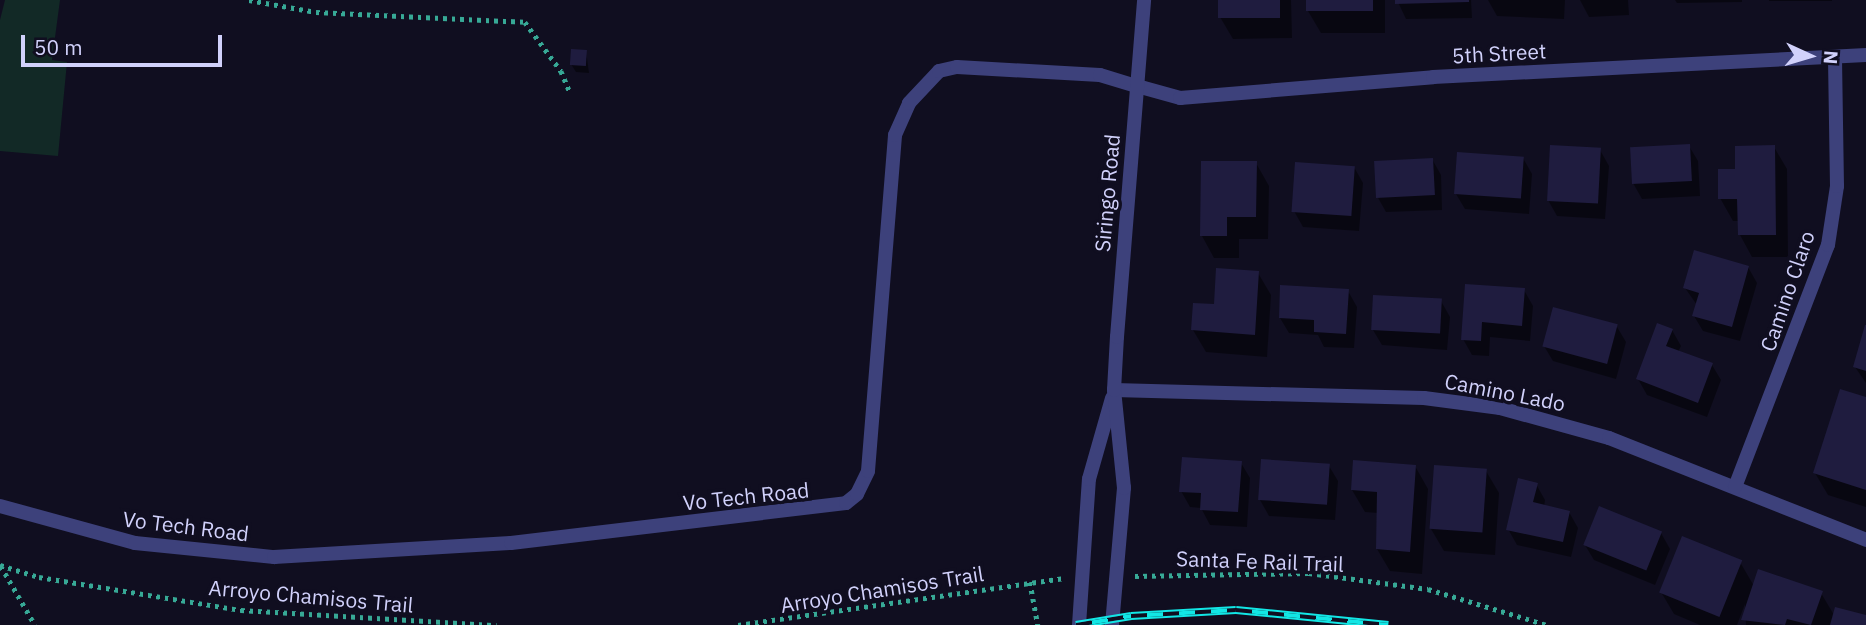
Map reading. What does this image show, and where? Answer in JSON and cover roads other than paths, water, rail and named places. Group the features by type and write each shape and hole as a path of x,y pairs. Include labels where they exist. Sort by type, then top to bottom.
{"street":[{"name":"Siringo Road","path":"1112,625 1124,488 1114,390 1144,0"},
{"name":"5th Street","path":"1137,86 1193,97 1433,77 1866,55"},
{"name":"Camino Claro","path":"1735,487 1828,245 1836,186 1835,57"},
{"name":"Vo Tech Road","path":"0,506 135,543 274,557 511,543 846,503 857,494 868,471 895,135 909,103 939,71 957,67 1100,75 1137,86"},
{"name":"Siringo Road","path":"1079,625 1089,479 1114,390"},
{"name":"Camino Lado","path":"1114,390 1423,398 1474,404 1609,438 1866,540"}],"railway":[{"path":"1076,625 1131,616 1236,610 1388,625"}]}
